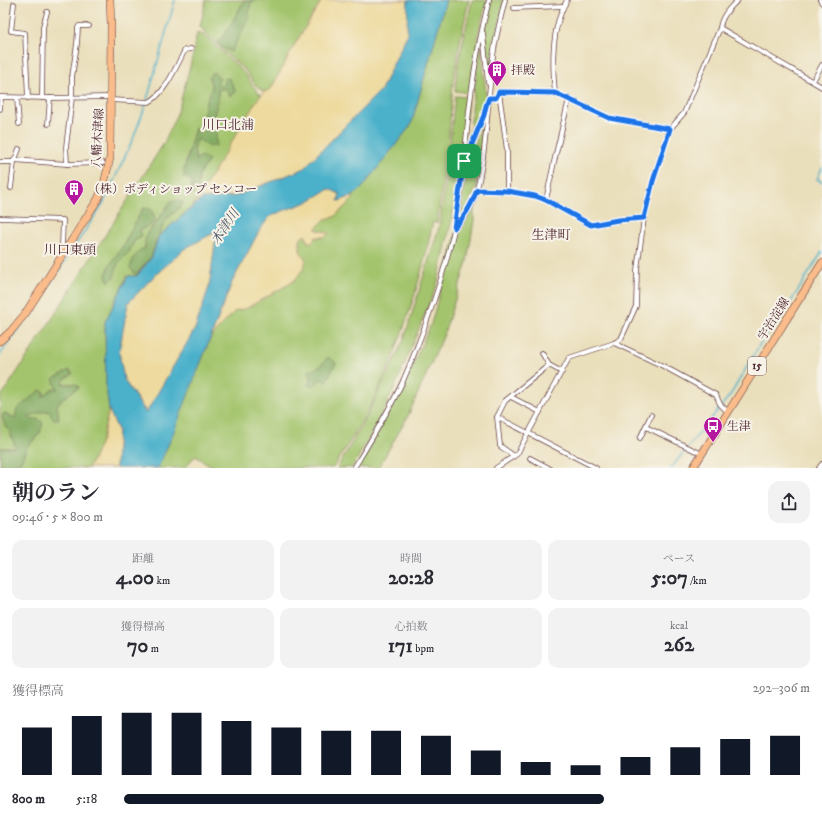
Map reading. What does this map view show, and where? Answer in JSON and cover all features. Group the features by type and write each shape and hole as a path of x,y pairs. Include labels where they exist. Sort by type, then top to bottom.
{"main road":[{"name":"八幡木津線","path":"0,341 12,330 25,314 98,199 104,184 110,158 110,0"},
{"name":"宇治淀線","path":"693,468 822,263"}],"street":[{"path":"354,468 385,415 402,382 440,283 454,228 464,161 470,95 481,31 489,0"},
{"path":"454,228 465,216 473,202 477,190 494,52 506,0"},
{"path":"555,93 553,69 554,40 557,24 563,6 567,0"},
{"path":"496,468 517,454 569,358 614,343 621,339 636,306 637,270 644,218 653,181 670,129 684,113 721,24 728,10 738,0"},
{"path":"14,4 11,31 25,33 28,98"},
{"path":"514,8 563,6"},
{"path":"42,98 43,27 47,12"},
{"path":"67,164 66,147 72,98 72,72 78,28 79,26 89,26"},
{"path":"720,28 822,87"},
{"path":"464,161 484,115 489,98 483,32 481,31"},
{"path":"0,109 1,98 110,98 149,102 157,97 185,50 191,49"},
{"path":"813,81 822,65"},
{"path":"489,98 496,98 499,92"},
{"path":"499,92 555,93 609,118 670,129"},
{"path":"499,92 507,150 507,191"},
{"path":"17,98 19,124"},
{"path":"48,124 50,98"},
{"path":"546,200 569,100"},
{"path":"12,188 14,161 19,149"},
{"path":"0,160 6,162 14,161 67,164 103,163"},
{"path":"477,190 507,191 535,196 546,200 591,225 618,220 644,218"},
{"path":"0,218 63,220 62,246 64,253"},
{"path":"614,343 663,366 716,395 720,404 728,412"},
{"path":"542,353 549,365 562,372"},
{"path":"514,456 500,446 497,417 505,401 512,397 549,365"},
{"path":"512,397 540,412"},
{"path":"640,438 651,414"},
{"path":"497,417 596,468"},
{"path":"646,427 702,454"},
{"path":"530,458 549,468"},
{"path":"584,468 586,463"},
{"path":"819,468 822,464"}],"green space":[{"path":"206,0 246,0 229,28 218,42 249,19 250,4 255,0 322,0 295,44 271,89 264,92 256,86 245,70 222,50 200,27"},
{"path":"246,0 255,0 250,4 249,19 231,52 221,47 218,42 229,28"},
{"path":"446,0 469,0 453,83 448,146 437,223 433,222 422,269 400,338 371,405 358,429 333,468 215,468 195,456 185,468 158,468 211,337 235,311 247,308 300,251 300,239 305,235 309,243 316,237 325,237 328,233 315,229 325,219 334,217 353,199 353,196 362,188 411,125"},
{"path":"472,0 487,0 479,31 470,93 455,91 458,64"},
{"path":"491,0 504,0 489,76 484,28"},
{"path":"197,33 204,35 243,71 254,88 261,95 193,206 159,236 152,257 137,276 127,276 105,322 106,386 109,410 102,439 88,468 9,468 21,461 27,447 40,433 32,420 28,417 41,412 49,411 62,399 79,387 76,384 62,384 64,380 73,373 69,370 57,389 47,393 15,418 5,413 5,426 9,430 16,448 0,448 0,398 164,143 178,111 193,55","holes":["209,77 217,85 221,86 225,83 225,88 218,90 218,101 214,115 216,122 202,142 197,137 194,150 196,160 209,160 199,175 198,190 192,194 192,183 184,170 195,128 201,135 205,131 203,118 206,103 212,88","184,203 165,221 151,257 136,275 139,251 145,248 147,233 163,213","143,208 155,218 152,224 140,230 129,252 118,263 109,266 123,246"]},
{"path":"481,42 486,95 483,111 468,155 473,98"},
{"path":"213,72 220,78 217,85 221,86 225,83 224,79 229,78 236,92 230,96 225,88 218,90 218,101 214,115 216,122 216,146 209,147 197,138 194,150 196,160 201,156 209,160 199,175 198,190 192,195 192,183 188,178 184,178 184,170 195,128 201,135 205,131 203,118 206,103 212,88 209,77"},
{"path":"455,96 468,97 462,162 450,228 437,285 397,382 377,424 352,468 337,468 365,420 404,339 439,227"},
{"path":"485,118 476,189 464,214 457,222 468,162"},
{"path":"171,201 181,201 184,203 165,221 151,257 136,275 130,268 133,259 145,248 147,233"},
{"path":"474,204 474,221 467,262 443,337 407,418 378,468 356,468 404,384 431,324 457,230 466,219"},
{"path":"143,208 151,209 155,218 152,224 140,230 142,237 134,241 129,252 118,263 114,277 109,282 106,276 109,266 123,246"},
{"path":"328,357 336,363 326,382 321,379 315,385 308,385 311,376 309,371 319,367"},
{"path":"69,370 73,373 64,380 62,384 76,384 79,387 62,399 57,405 59,419 53,419 49,411 41,412 28,417 32,420 38,419 43,423 40,433 27,447 21,461 9,468 0,468 0,448 16,448 9,430 5,426 2,417 4,413 15,418 17,409 40,390 44,392 42,397 52,389 57,389 53,379"}],"sand":[{"path":"322,0 408,0 407,35 381,90 303,169 236,196 202,199 193,206 257,100 264,92 271,89 295,44"},
{"path":"329,189 340,194 339,201 353,196 353,199 334,217 325,219 315,229 329,233 325,237 316,237 309,243 305,235 300,239 300,251 306,260 303,269 294,281 247,308 235,311 211,337 232,282 259,231 269,217 307,202"},
{"path":"217,231 209,287 195,329 147,413 124,380 119,352 128,303 151,279 184,249"},
{"path":"109,410 118,430 116,468 88,468 102,439"}],"water":[{"name":"木津川","path":"408,0 446,0 411,125 362,188 353,196 338,201 340,194 329,189 307,202 269,217 259,231 232,282 173,434 158,468 116,468 118,430 109,410 106,386 105,322 128,276 137,276 152,257 159,236 202,199 236,196 303,169 381,90 407,35","holes":["217,231 209,287 195,329 146,413 124,380 119,352 128,303 151,279 184,249"]}],"waterway":[{"path":"147,100 175,0"},
{"path":"0,355 104,202 133,139 146,104"},
{"path":"822,168 817,179 822,182"},
{"path":"671,468 731,394 763,339 777,324 822,252"}],"place":[{"name":"拝殿","path":"497,87"},
{"name":"（株）ボディショップ センコー","path":"74,206"},
{"name":"生津","path":"713,443"}],"district":[{"name":"川口北浦","path":"228,125"},
{"name":"生津町","path":"551,235"},
{"name":"川口東頭","path":"70,250"}],"route":[{"path":"499,92 555,93 609,118 670,129 653,181 644,218 618,220 591,225 546,200 535,196 507,191 477,190 473,202 465,216 454,228 464,161 484,115 489,98 496,98 499,92"}]}
